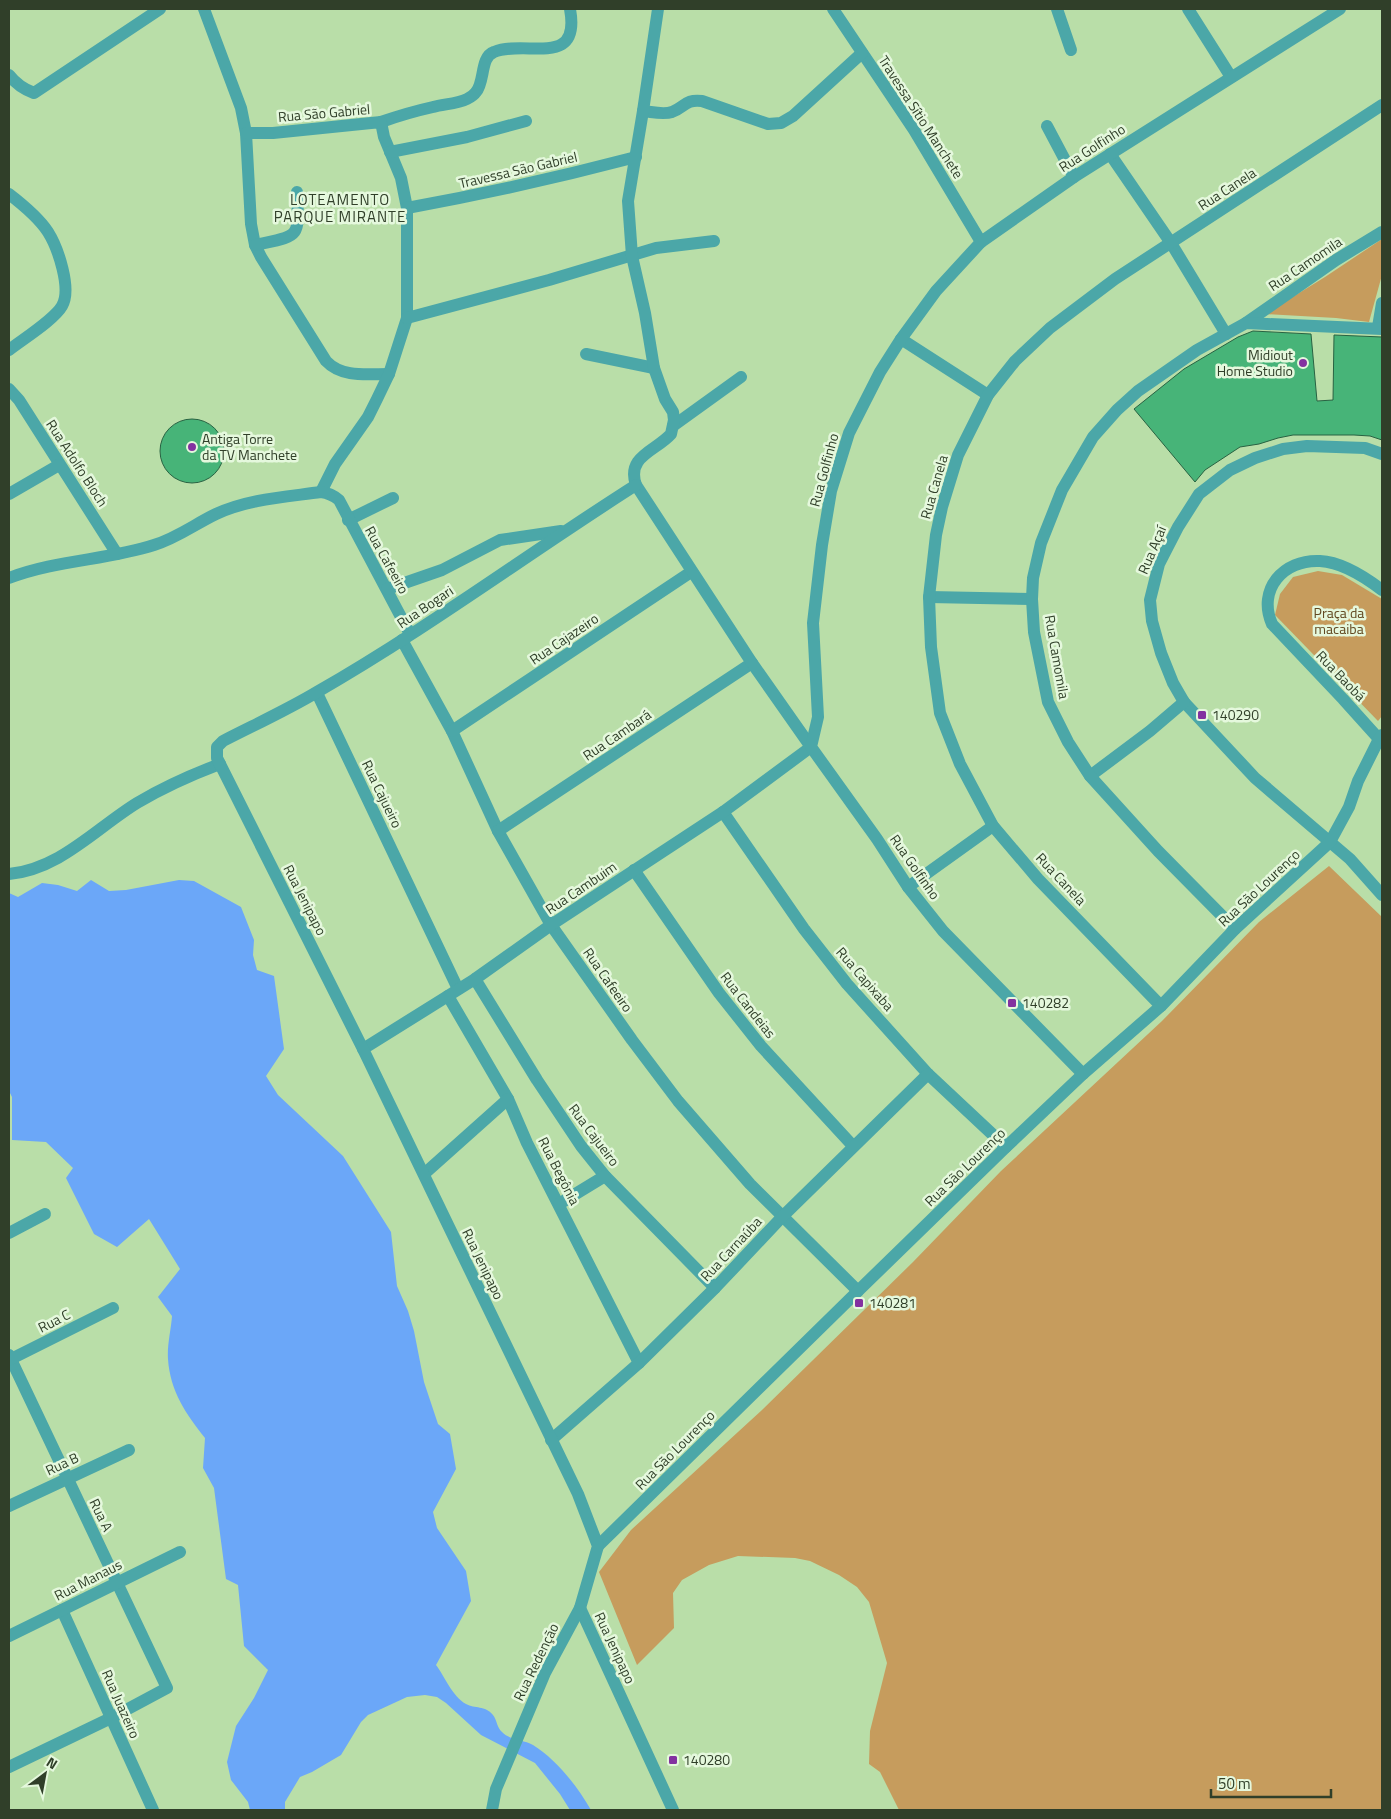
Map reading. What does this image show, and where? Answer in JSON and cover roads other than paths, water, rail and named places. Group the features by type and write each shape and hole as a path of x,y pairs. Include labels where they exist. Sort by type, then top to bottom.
{"street":[{"path":"9,75 15,83 34,93 160,9"},
{"path":"204,9 236,94 246,133 251,224 255,245 278,287 332,368 352,374 388,374"},
{"path":"381,122 411,112 467,99 476,92 481,83 486,60 492,52 508,48 556,48 564,43 570,34 570,9"},
{"path":"658,9 628,201 632,256 645,313 654,368 673,412 673,426 671,434 637,463 633,476 636,485 691,572 811,747"},
{"name":"Travessa Sítio Manchete","path":"834,9 914,130 981,242"},
{"path":"1056,9 1071,50"},
{"path":"1188,9 1231,77"},
{"name":"Rua Golfinho","path":"1083,1074 943,931 908,887 876,838 811,747 818,717 813,623 822,545 831,491 849,433 872,386 901,339 936,291 981,242 1074,177 1340,9"},
{"path":"643,111 663,113 673,111 692,100 697,100 768,124 781,123 793,116 862,53"},
{"name":"Rua Canela","path":"1161,1006 1038,879 993,826 960,764 940,713 931,647 929,597 936,535 949,481 958,455 988,395 1015,360 1050,328 1114,279 1171,244 1382,105"},
{"path":"390,152 466,137 526,121"},
{"name":"Rua São Gabriel","path":"246,133 282,132 381,122 384,137 401,178 407,208 408,318 388,374 368,417 335,464 321,492"},
{"path":"1047,126 1074,177"},
{"path":"1110,154 1171,244 1226,334"},
{"name":"Travessa São Gabriel","path":"407,208 564,176 636,157"},
{"path":"255,245 289,238 294,233 298,226 297,192"},
{"path":"9,194 48,232 63,272 66,299 58,312 9,350"},
{"name":"Rua Camomila","path":"1236,929 1158,851 1090,776 1068,742 1048,702 1034,632 1033,578 1041,543 1062,490 1094,437 1117,410 1138,392 1197,350 1246,322 1336,260 1382,232"},
{"path":"408,318 656,248 714,241"},
{"path":"1246,322 1298,326 1380,328 1382,303"},
{"path":"901,339 988,395"},
{"path":"586,354 654,368"},
{"path":"673,426 742,377"},
{"name":"Rua Adolfo Bloch","path":"9,389 19,400 117,554"},
{"name":"Rua Açaí","path":"1330,842 1255,778 1184,702 1173,683 1161,654 1152,621 1150,600 1159,564 1178,527 1199,494 1230,470 1254,458 1283,449 1307,446 1365,448 1382,454"},
{"path":"9,494 59,465"},
{"name":"Rua Bogari","path":"220,764 217,758 216,747 223,741 317,692 406,637 565,530 636,485"},
{"path":"9,578 65,563 153,546 172,539 232,507 258,501 321,492"},
{"name":"Rua Cafeeiro","path":"321,492 333,495 339,500 348,520 387,589 406,637 498,831 551,925 632,1040 678,1101 744,1177 782,1217 858,1290"},
{"path":"348,520 394,498"},
{"path":"387,589 442,570 500,540 565,530"},
{"name":"Rua Baobá","path":"1349,807 1358,781 1380,737 1272,624 1267,613 1267,599 1278,577 1289,568 1305,561 1321,561 1341,566 1362,576 1382,590"},
{"name":"Rua Cajazeiro","path":"452,731 691,572"},
{"path":"929,597 1032,599"},
{"name":"Rua Cambará","path":"498,831 752,663"},
{"name":"Rua Cajueiro","path":"317,692 453,992"},
{"path":"1090,776 1150,731 1184,702"},
{"name":"Rua Cambuim","path":"363,1049 475,979 551,925 723,812 811,747"},
{"path":"9,874 21,873 45,866 137,804 179,780 220,764"},
{"name":"Rua Jenipapo","path":"220,764 363,1049 578,1494 598,1546 580,1608 673,1810"},
{"name":"Rua São Lourenço","path":"598,1546 1006,1147 1083,1074 1161,1006 1236,929 1330,842 1349,807"},
{"name":"Rua Capixaba","path":"723,812 804,929 846,984 928,1074 1006,1147"},
{"path":"908,887 993,826"},
{"path":"1330,842 1382,894"},
{"name":"Rua Candeias","path":"634,870 719,993 761,1046 853,1146"},
{"name":"Rua Cajueiro","path":"475,979 536,1080 581,1146 606,1176 716,1288"},
{"name":"Rua Begônia","path":"453,992 508,1099 527,1143 639,1363"},
{"name":"Rua Carnaúba","path":"551,1440 639,1363 716,1288 782,1217 853,1146 928,1074"},
{"path":"424,1174 508,1099"},
{"path":"559,1204 606,1176"},
{"path":"9,1232 45,1214"},
{"name":"Rua C","path":"9,1358 113,1308"},
{"name":"Rua A","path":"9,1358 118,1582 167,1688 111,1718"},
{"name":"Rua B","path":"9,1506 129,1450"},
{"name":"Rua Manaus","path":"9,1636 180,1552"},
{"name":"Rua Redenção","path":"492,1810 496,1789 545,1673 580,1608"},
{"name":"Rua Juazeiro","path":"62,1610 153,1810"},
{"path":"9,1767 111,1718"}],"water":[{"path":"91,880 109,891 126,890 179,880 194,881 241,907 254,940 253,955 257,970 274,976 284,1049 266,1076 278,1095 343,1156 391,1232 397,1286 414,1331 424,1382 438,1424 450,1434 456,1469 433,1512 437,1528 466,1571 471,1601 436,1665 461,1701 487,1710 493,1715 500,1730 506,1735 533,1745 550,1758 573,1783 591,1810 570,1810 560,1794 535,1763 481,1735 437,1697 425,1695 407,1697 368,1715 361,1722 341,1755 300,1777 285,1802 285,1810 250,1810 248,1802 231,1780 227,1762 236,1726 254,1698 268,1670 244,1646 238,1585 226,1579 214,1488 203,1468 205,1438 180,1402 169,1371 168,1348 172,1316 158,1297 180,1269 149,1219 117,1247 94,1234 66,1178 73,1168 46,1142 12,1140 12,1097 9,1091 9,893 18,897 42,883 58,885 77,891"}],"place":[{"name":"Midiout Home Studio","path":"1303,363"},
{"name":"Antiga Torre da TV Manchete","path":"192,447"},
{"name":"140290","path":"1202,715"},
{"name":"140282","path":"1012,1003"},
{"name":"140281","path":"859,1303"},
{"name":"140280","path":"673,1760"}],"district":[{"name":"LOTEAMENTO PARQUE MIRANTE","path":"340,208"}],"park label":[{"name":"Praça da macaiba","path":"1339,622"}]}
